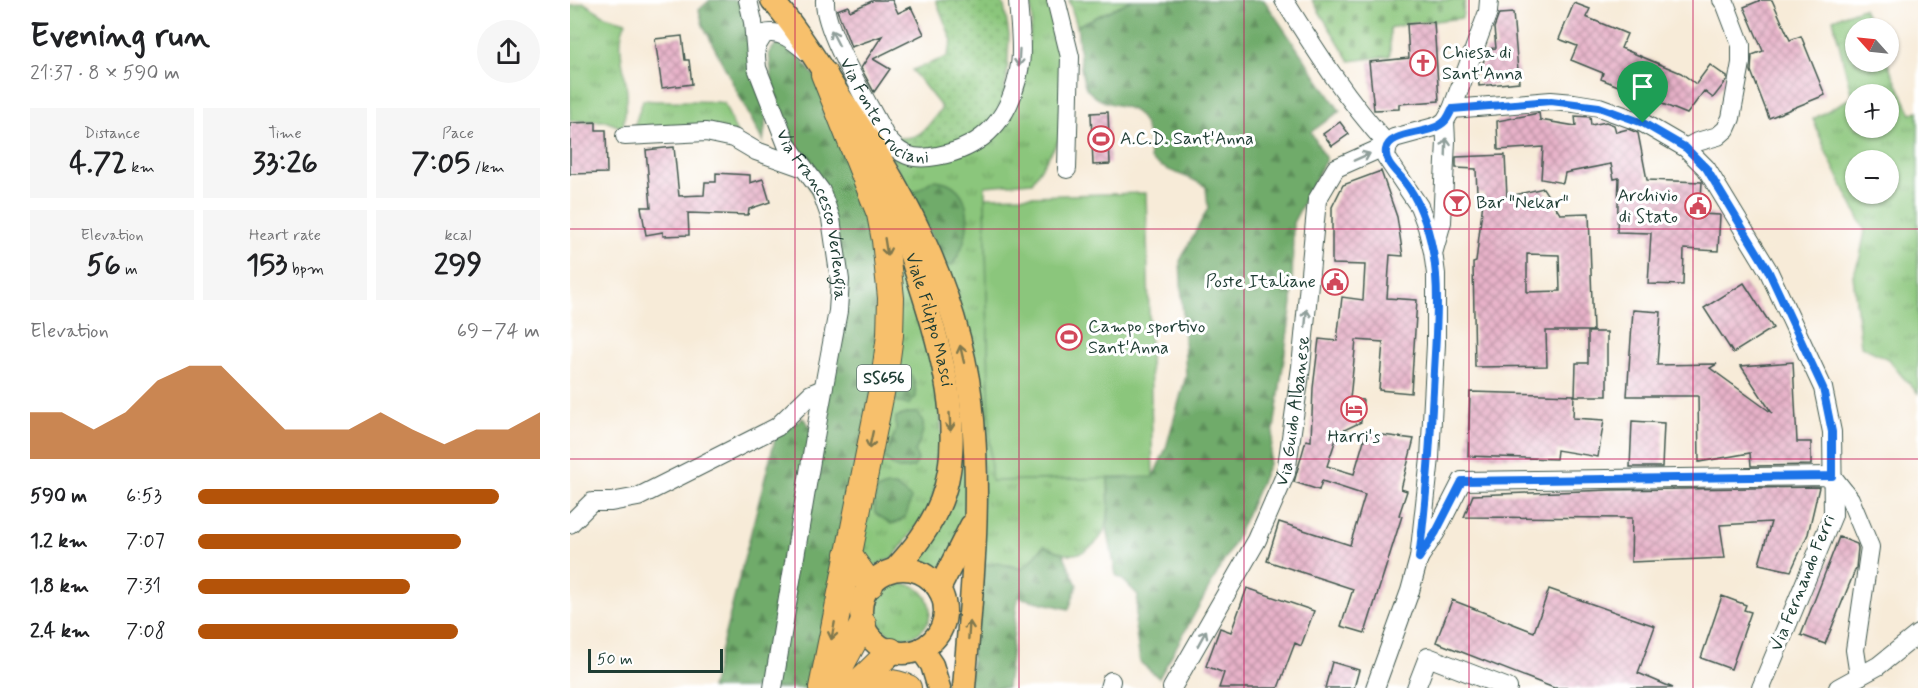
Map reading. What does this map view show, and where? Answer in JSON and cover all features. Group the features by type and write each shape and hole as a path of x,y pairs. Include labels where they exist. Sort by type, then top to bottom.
{"highway":[{"name":"SS656","path":"818,64 880,214 889,268 891,298 890,335 885,374 822,688"},
{"path":"848,554 870,585"},
{"path":"829,688 863,624"},
{"path":"853,688 891,651"},
{"path":"863,688 882,682 891,682 908,688"}],"main road":[{"name":"Viale Filippo Masci","path":"772,0 792,24 877,152 916,221 935,263 949,304 968,378 974,420 974,517 964,688"},
{"name":"Viale Filippo Masci","path":"782,0 792,24"},
{"name":"Viale Filippo Masci","path":"818,64 903,232 928,309 947,392 951,421 951,446 948,474 941,501 929,524 895,569"},
{"name":"Viale Filippo Masci","path":"939,588 974,517"},
{"path":"895,569 915,570 925,574 939,588 945,608 942,628 936,636 921,649 901,653 891,651 873,641 863,624 861,604 870,585 877,578 895,569"},
{"name":"Viale Filippo Masci","path":"942,628 955,658 964,688"},
{"path":"921,649 932,665 939,688"}],"street":[{"name":"Via Francesco Verlengia","path":"748,0 757,68 787,146 820,191 831,219 840,280 838,311 773,688"},
{"name":"Via Fonte Cruciani","path":"825,0 830,28 885,136 893,147 905,156 927,158 971,147 993,130 1011,97 1020,64 1018,0"},
{"path":"1056,0 1070,57 1067,169"},
{"path":"1284,0 1330,72 1365,120 1388,145 1386,157 1419,206 1433,252 1436,274 1436,344 1430,458 1419,558 1410,591 1375,688"},
{"path":"1433,252 1442,222 1448,115 1488,12 1489,0"},
{"path":"1686,148 1697,142 1719,136 1726,129 1731,118 1741,63 1741,45 1722,0"},
{"path":"756,47 764,34 774,33 790,38 818,64"},
{"name":"Via Fernando Ferri","path":"1448,115 1551,101 1599,107 1643,123 1686,148 1706,168 1768,270 1823,388 1832,432 1833,514 1761,688"},
{"name":"Via Guido Albanese","path":"1172,688 1257,540 1286,473 1301,367 1317,200 1336,168 1388,145 1394,138 1429,130 1448,115"},
{"path":"625,136 706,132 734,138 756,151 804,168"},
{"path":"570,524 592,502 611,502 638,497 777,427 811,394 823,389"},
{"path":"1419,558 1436,532 1462,481 1832,476 1850,499 1870,547 1855,650 1859,676"},
{"path":"1838,688 1878,666 1918,634"},
{"path":"1416,688 1428,657 1489,685 1508,688"}],"green space":[{"path":"710,0 735,0 748,12 768,107 763,142 703,25 699,10"},
{"path":"936,0 1000,0 1004,6 1009,35 1007,78 999,109 992,124 949,150 913,150 896,142 897,138 919,134 942,108 912,70 947,57 952,41"},
{"path":"1031,0 1049,0 1066,73 1061,137 1032,182 985,186 991,481 1108,478 1109,507 1103,534 1087,550 1075,554 1064,554 1044,546 1022,569 1009,565 979,566 983,468 923,188 912,194 885,147 962,152 1025,63 1032,23"},
{"path":"1069,0 1132,0 1077,26"},
{"path":"1132,0 1264,0 1340,111 1311,132 1326,159 1293,223 1292,303 1269,464 1234,543 1159,678 1140,662 1135,625 1138,595 1116,575 1107,527 1108,478 1153,477 1166,448 1186,376 1180,261 1208,208 1206,187 1150,159 1147,132 1143,120 1137,113 1095,97 1085,84 1081,69 1077,26"},
{"path":"1312,0 1465,0 1462,18 1390,28 1390,56 1350,61"},
{"path":"584,3 605,16 626,22 621,39 627,94 623,128 605,121 570,121 570,6"},
{"path":"1863,8 1868,18 1845,18 1845,68 1833,19"},
{"path":"786,43 823,87 875,210 885,324 813,688 711,688 776,435 803,418 821,439 845,272 783,123 772,80 769,53 776,44"},
{"path":"1846,72 1892,72 1897,84 1849,84"},
{"path":"1899,88 1911,114 1918,111 1918,393 1888,359 1861,346 1853,275 1860,257 1865,231 1852,204 1899,204 1899,150 1845,150 1845,190 1813,119 1845,101 1845,138 1899,138"},
{"path":"643,100 724,103 737,134 633,130"},
{"path":"933,180 948,183 958,190 967,214 964,241 952,265 944,266 912,194"},
{"name":"Campo sportivo Sant'Anna","path":"1146,193 1153,477 991,481 985,197"},
{"path":"892,231 936,363 944,460 928,511 893,558 874,566 857,583 852,592 849,610 850,626 843,644"},
{"path":"905,369 913,378 916,397 908,405 897,402 892,395 899,370"},
{"path":"917,413 923,422 923,432 915,452 918,460 914,467 898,469 885,458 896,430 896,417"},
{"path":"966,451 966,496 962,530 939,572 927,562 916,558 958,452"},
{"path":"895,486 911,498 904,518 891,524 875,513 876,490"},
{"path":"1044,546 1063,553 1077,585 1069,609 1018,597 1007,688 969,688 979,566 997,563 1022,569"},
{"path":"903,584 913,586 922,592 928,601 930,611 928,621 922,630 913,636 903,638 893,636 884,630 878,621 876,611 878,601 884,592 893,586"}],"building":[{"path":"874,0 892,0 898,13 911,7 924,34 873,59 890,69 874,92 861,68 882,36 851,47 837,10 848,6 850,11"},
{"path":"1761,0 1772,0 1790,40 1801,36 1825,95 1769,118 1751,71 1752,55 1763,51 1744,7"},
{"path":"1574,3 1590,9 1586,17 1627,34 1621,48 1681,73 1696,84 1710,65 1727,77 1727,80 1713,98 1704,91 1687,114 1601,79 1603,73 1571,60 1577,46 1559,39"},
{"path":"1513,13 1519,82 1479,86 1478,72 1480,65 1483,64 1486,49 1496,48 1494,28 1499,14"},
{"path":"1434,22 1439,101 1399,104 1399,109 1374,110 1369,62 1409,58 1407,24"},
{"path":"682,36 685,60 689,60 692,84 662,88 655,39"},
{"name":"A.C.D. Sant'Anna","path":"1108,112 1110,164 1093,165 1091,113"},
{"path":"1539,113 1540,120 1576,126 1575,116 1590,117 1591,125 1606,122 1614,125 1616,132 1628,129 1638,133 1647,180 1702,182 1700,214 1720,215 1718,251 1684,249 1683,285 1648,284 1651,233 1617,232 1619,178 1614,179 1611,164 1565,173 1563,183 1541,179 1543,147 1498,150 1497,121"},
{"path":"596,122 596,130 606,130 607,173 570,174 570,123"},
{"path":"1340,122 1349,134 1332,146 1323,134"},
{"path":"674,147 679,196 704,195 705,182 716,182 716,173 750,175 750,183 763,179 770,202 749,209 748,215 688,213 689,235 663,236 663,232 646,235 641,207 651,207 646,150"},
{"path":"1505,155 1507,197 1543,188 1560,214 1589,213 1593,331 1546,331 1547,366 1475,367 1473,263 1476,262 1484,193 1477,193 1476,169 1456,168 1456,157","holes":["1527,254 1559,255 1560,291 1527,292"]},
{"path":"1381,171 1397,217 1403,256 1390,255 1387,298 1417,300 1411,393 1379,390 1383,342 1356,340 1350,399 1363,400 1361,422 1338,433 1327,466 1354,474 1366,433 1414,439 1401,489 1407,491 1399,515 1402,516 1365,633 1341,626 1353,589 1267,561 1279,522 1350,545 1365,495 1322,481 1319,490 1294,482 1306,440 1311,441 1313,388 1319,339 1337,341 1342,297 1363,300 1365,265 1332,264 1332,207 1343,185"},
{"path":"1744,283 1773,328 1733,353 1704,308"},
{"path":"1633,310 1661,312 1657,365 1717,364 1710,368 1772,413 1741,366 1793,362 1797,442 1811,442 1811,465 1751,466 1750,453 1699,462 1698,396 1627,396"},
{"path":"1588,332 1607,332 1607,396 1575,396 1576,363 1588,363"},
{"path":"1470,392 1574,395 1573,418 1604,420 1598,457 1557,450 1556,459 1468,456"},
{"path":"1632,421 1664,423 1662,467 1630,467"},
{"path":"1819,487 1808,534 1791,571 1759,564 1771,522 1720,525 1725,558 1631,562 1632,518 1464,517 1473,495 1610,490"},
{"path":"1839,537 1857,544 1856,568 1825,644 1801,635"},
{"path":"1247,588 1314,611 1301,646 1295,643 1278,688 1219,688 1224,673 1206,666 1220,628 1231,632"},
{"path":"1549,589 1655,626 1638,673 1673,688 1554,688 1436,642 1452,600 1534,632"},
{"path":"1722,596 1746,605 1744,610 1751,612 1731,669 1701,658"},
{"path":"1332,662 1359,670 1354,688 1325,688"}],"place":[{"name":"Chiesa di Sant'Anna","path":"1423,63"},
{"name":"A.C.D. Sant'Anna","path":"1101,139"},
{"name":"Bar \"Nekar\"","path":"1457,203"},
{"name":"Archivio di Stato","path":"1698,206"},
{"name":"Poste Italiane","path":"1335,282"},
{"name":"Campo sportivo Sant'Anna","path":"1069,337"},
{"name":"Harri's","path":"1354,409"}],"route":[{"path":"1551,101 1599,107 1643,123 1686,148 1706,168 1768,270 1823,388 1832,432 1832,476 1462,481 1436,532 1419,558 1430,458 1436,344 1436,274 1427,227 1419,206 1386,157 1390,141 1437,126 1445,121 1452,109 1551,101"}]}
